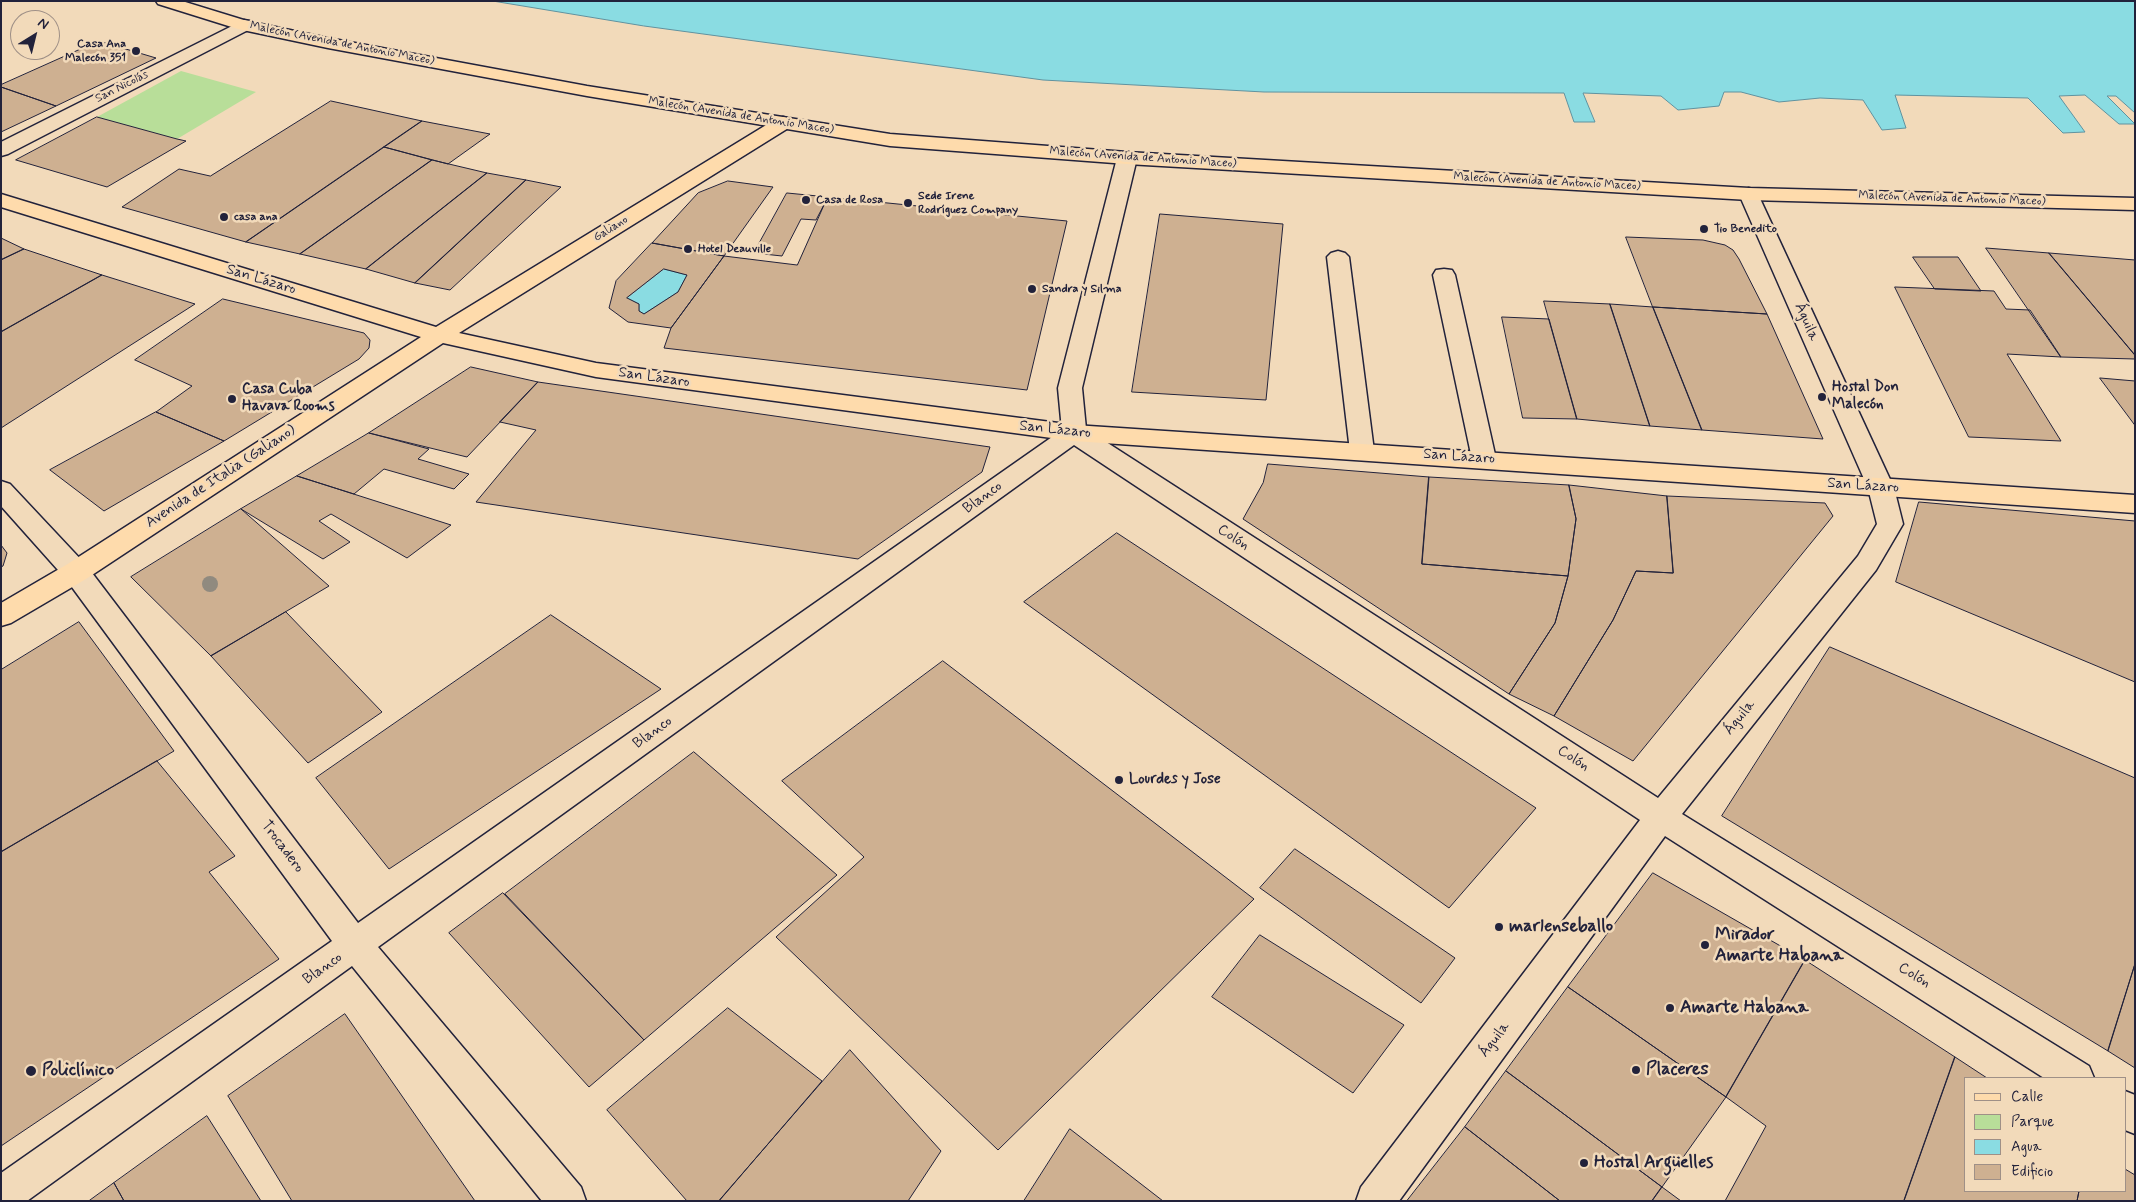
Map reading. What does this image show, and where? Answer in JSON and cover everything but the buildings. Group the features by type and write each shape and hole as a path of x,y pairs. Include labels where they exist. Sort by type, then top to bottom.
{"main road":[{"name":"Malecón (Avenida de Antonio Maceo)","path":"164,1 244,25 328,43 587,91 890,140 1127,158 1748,194 2135,204"},
{"name":"Galiano","path":"439,335 783,122"},
{"name":"San Lázaro","path":"1,200 439,335 596,370 1074,433 2135,504"},
{"name":"Avenida de Italia (Galiano)","path":"1,616 76,572 439,335"}],"street":[{"name":"San Nicolás","path":"1,150 244,25"},
{"path":"1074,433 1070,388 1127,158"},
{"name":"Águila","path":"1375,1201 1661,817 1867,563 1890,524 1881,488 1748,194"},
{"path":"1338,257 1362,451"},
{"path":"1444,275 1484,459"},
{"name":"Colón","path":"1074,433 1661,817 2074,1077"},
{"name":"Blanco","path":"1,1196 356,946 1074,433"},
{"name":"Trocadero","path":"1,490 76,572 356,946 567,1201"}],"green space":[{"path":"181,71 256,92 177,139 97,117"}],"water":[{"path":"493,1 2135,1 2135,113 2116,96 2107,96 2135,124 2119,124 2085,95 2059,96 2085,132 2063,133 2028,98 1895,95 1906,128 1882,130 1863,100 1820,98 1779,102 1741,92 1724,92 1719,106 1678,110 1661,96 1583,93 1595,122 1574,122 1564,93 1264,92 1043,80 644,26"},
{"path":"664,269 687,275 678,292 644,314 639,311 639,304 627,298"}],"place":[{"name":"Casa Ana Malecón 351","path":"136,51"},
{"name":"Casa de Rosa","path":"806,200"},
{"name":"Sede Irene Rodríguez Company","path":"908,203"},
{"name":"casa ana","path":"224,217"},
{"name":"Tio Benedito","path":"1704,229"},
{"name":"Hotel Deauville","path":"688,249"},
{"name":"Sandra y Silma","path":"1032,289"},
{"name":"Hostal Don Malecón","path":"1822,397"},
{"name":"Casa Cuba Havava Rooms","path":"232,399"},
{"name":"Lourdes y Jose","path":"1119,780"},
{"name":"marlenseballo","path":"1499,927"},
{"name":"Mirador Amarte Habana","path":"1705,945"},
{"name":"Amarte Habana","path":"1670,1008"},
{"name":"Placeres","path":"1636,1070"},
{"name":"Policlínico","path":"31,1071"},
{"name":"Hostal Argüelles","path":"1584,1163"}]}
